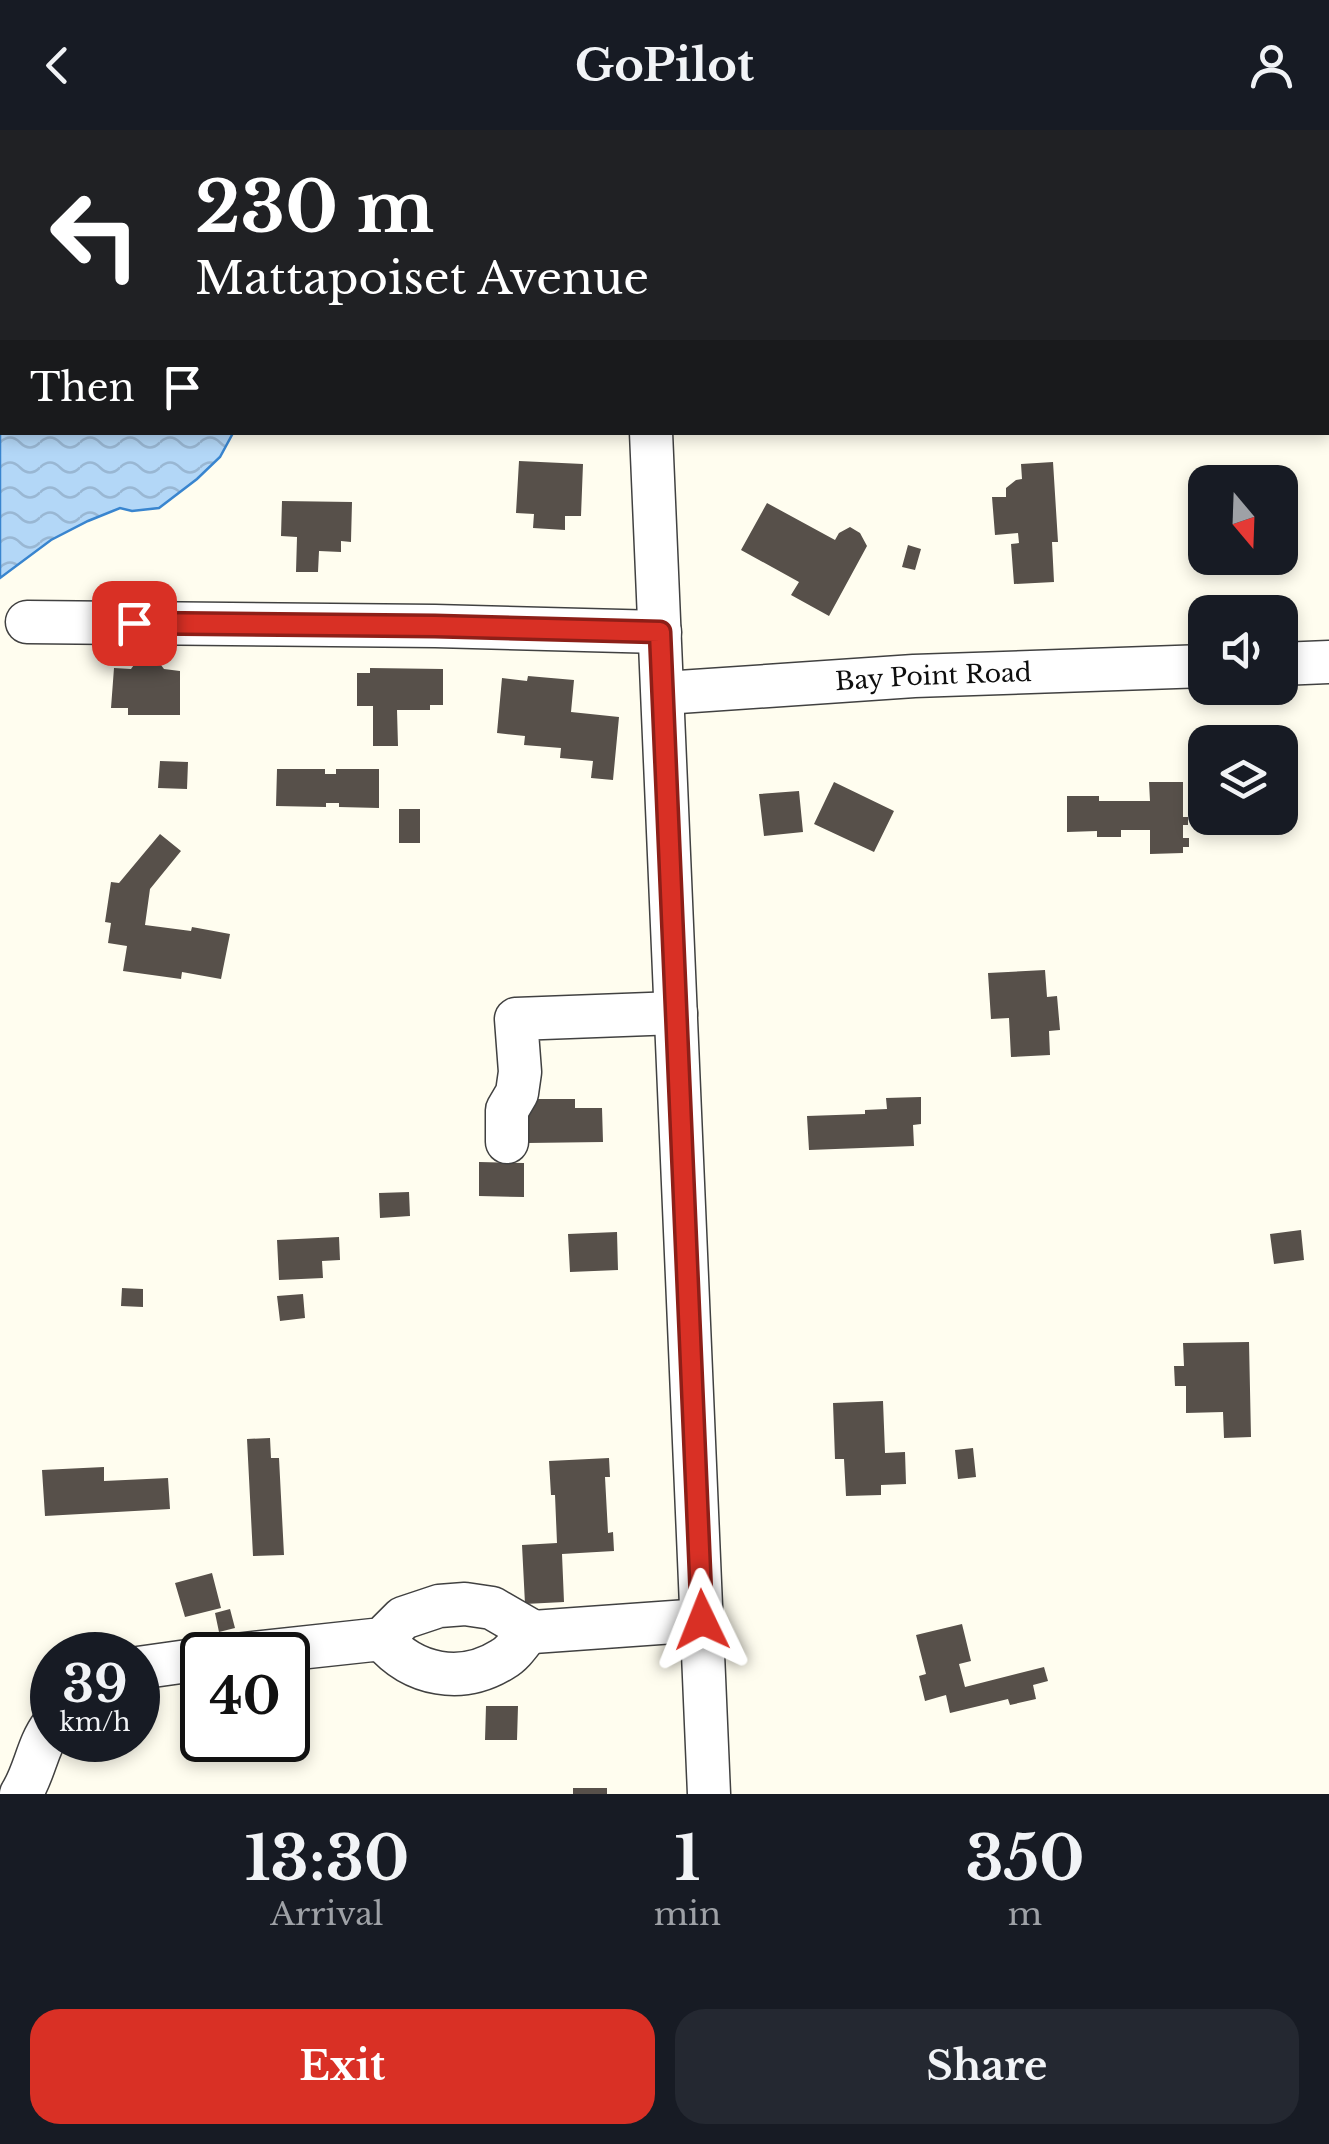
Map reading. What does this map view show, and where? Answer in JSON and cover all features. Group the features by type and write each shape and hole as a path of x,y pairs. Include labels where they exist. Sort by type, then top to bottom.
{"street":[{"path":"651,435 709,1794"},
{"path":"27,622 660,632"},
{"path":"1298,663 1329,662"},
{"name":"Bay Point Road","path":"664,692 914,676 1188,667"},
{"path":"507,1142 508,1110 520,1072 516,1019 676,1013"},
{"path":"310,1647 382,1639 403,1618 439,1606 465,1604 492,1608 533,1632 702,1620"},
{"path":"382,1639 394,1654 412,1665 449,1675 478,1671 507,1658 530,1630"},
{"path":"21,1794 36,1762"}],"water":[{"path":"0,435 232,435 220,457 159,508 120,508 88,521 51,540 0,578"}],"building":[{"path":"519,461 583,464 581,516 565,516 565,530 533,528 534,514 516,513"},
{"path":"1053,462 1058,542 1052,542 1054,582 1014,584 1011,544 1019,543 1018,533 995,535 992,497 1006,497 1006,488 1022,479 1021,464"},
{"path":"282,501 352,502 351,542 341,541 341,552 319,551 318,572 296,572 297,537 281,536"},
{"path":"767,503 835,540 850,527 860,533 867,546 829,616 791,595 799,582 741,550"},
{"path":"908,545 921,549 915,570 902,567"},
{"path":"155,657 164,669 180,671 180,715 128,715 128,708 111,708 114,668 131,669 139,658"},
{"path":"370,668 443,669 443,705 430,705 430,710 397,710 398,746 373,746 373,706 357,706 357,673 370,673"},
{"path":"528,676 574,680 571,712 619,717 613,780 591,778 593,761 560,758 561,748 524,745 525,736 497,733 502,678 527,681"},
{"path":"160,761 188,762 187,789 158,788"},
{"path":"277,769 325,769 325,774 336,774 336,769 379,769 379,808 339,807 339,803 326,803 326,807 276,806"},
{"path":"834,782 894,811 874,852 814,824"},
{"path":"1149,782 1183,782 1183,817 1188,817 1188,825 1183,825 1183,838 1189,838 1189,847 1183,847 1183,853 1150,854 1150,830 1121,830 1121,837 1097,837 1097,831 1067,832 1067,796 1099,796 1099,801 1150,801"},
{"path":"799,791 803,832 764,836 759,794"},
{"path":"399,809 420,809 420,843 399,843"},
{"path":"160,834 181,851 150,889 145,925 230,934 221,979 182,972 181,979 123,971 127,946 108,943 111,923 105,922 111,882 119,883"},
{"path":"1045,970 1047,997 1057,996 1060,1030 1049,1031 1050,1055 1011,1057 1009,1018 991,1019 988,973"},
{"path":"921,1097 921,1124 913,1125 914,1146 809,1150 807,1116 865,1114 865,1110 887,1109 886,1098"},
{"path":"526,1099 575,1099 575,1108 602,1108 603,1142 527,1143"},
{"path":"479,1162 524,1163 524,1197 479,1196"},
{"path":"409,1192 410,1216 380,1218 379,1193"},
{"path":"1301,1230 1304,1260 1274,1264 1270,1234"},
{"path":"617,1232 618,1270 570,1272 568,1234"},
{"path":"339,1237 340,1260 322,1261 323,1278 279,1280 277,1240"},
{"path":"122,1288 143,1289 143,1307 121,1306"},
{"path":"303,1294 305,1318 280,1321 277,1296"},
{"path":"1249,1342 1251,1437 1224,1438 1223,1412 1186,1413 1186,1386 1175,1386 1174,1366 1184,1366 1183,1343"},
{"path":"883,1401 885,1453 905,1452 906,1484 881,1485 881,1495 846,1496 844,1459 835,1459 833,1403"},
{"path":"270,1438 271,1458 279,1458 284,1555 253,1556 247,1439"},
{"path":"973,1448 976,1477 958,1479 955,1450"},
{"path":"609,1458 610,1477 605,1477 608,1533 613,1532 614,1551 562,1554 564,1602 525,1604 522,1545 557,1543 549,1461"},
{"path":"104,1467 104,1481 168,1478 170,1509 45,1516 42,1470"},
{"path":"212,1573 221,1608 185,1617 175,1583"},
{"path":"230,1609 235,1628 219,1632 215,1613"},
{"path":"962,1624 971,1661 959,1664 965,1687 1044,1667 1048,1681 1033,1685 1036,1699 1010,1705 1008,1699 950,1713 946,1695 925,1701 919,1676 926,1674 916,1635"},
{"path":"486,1706 518,1706 517,1740 485,1740"},
{"path":"573,1788 607,1788 607,1794 573,1794"}],"route":[{"path":"134,623 660,632 702,1620"}]}
